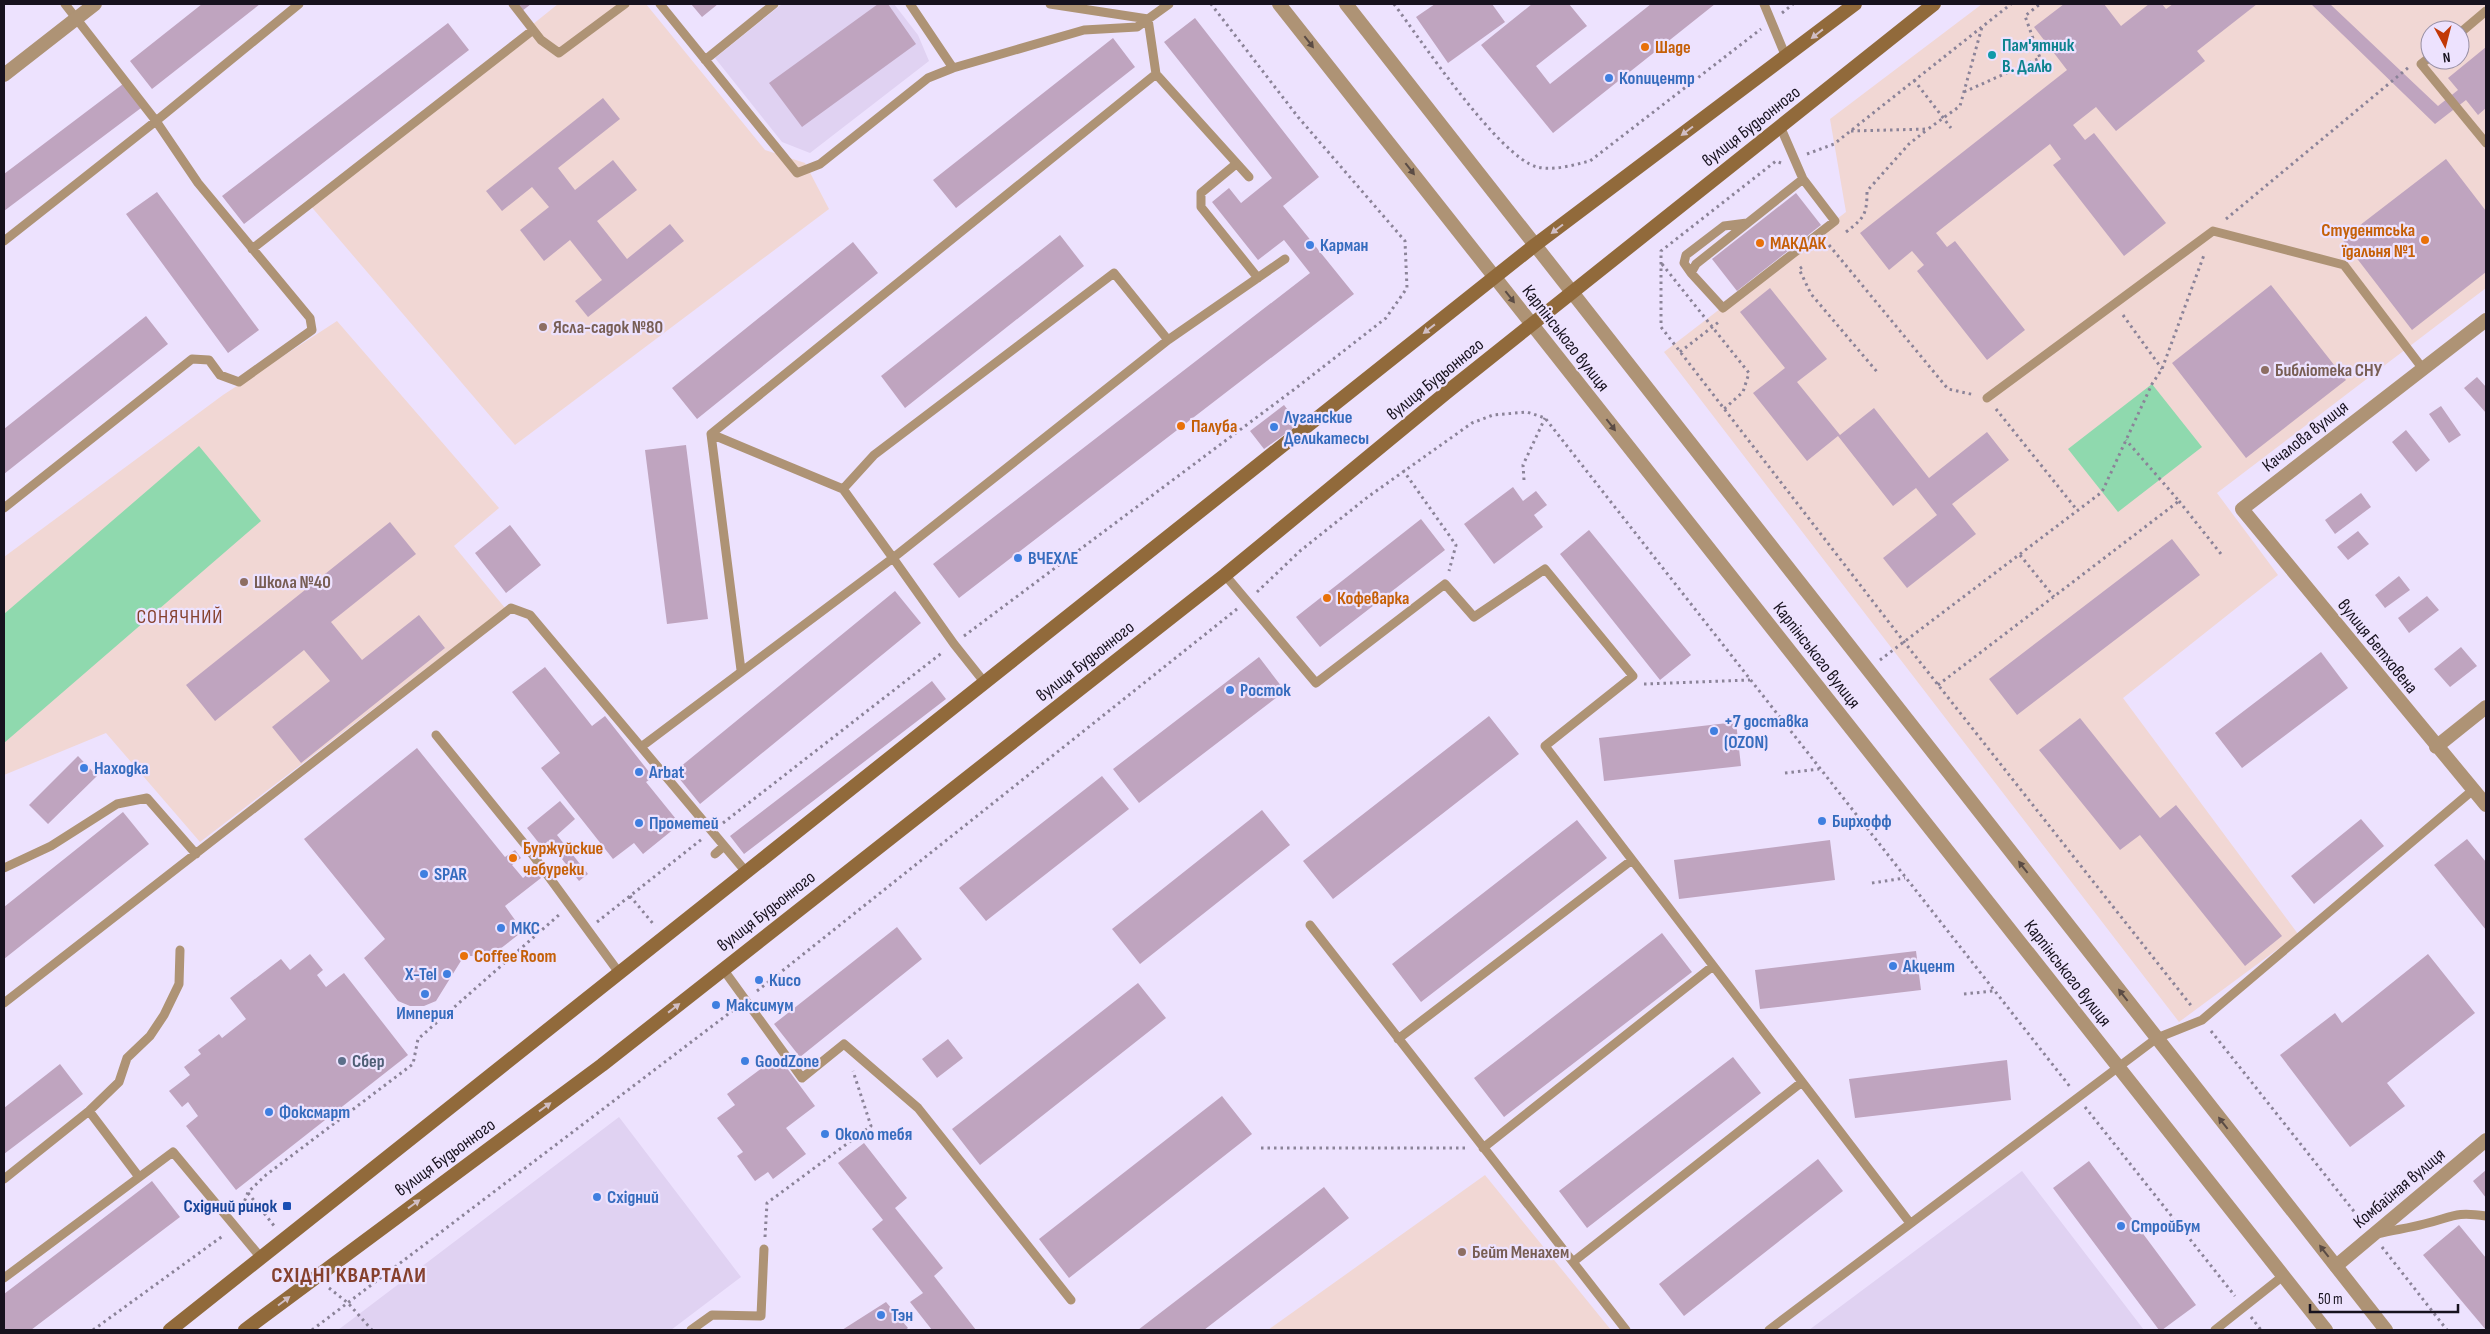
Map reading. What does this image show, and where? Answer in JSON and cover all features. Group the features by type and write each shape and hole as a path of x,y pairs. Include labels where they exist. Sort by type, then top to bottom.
{"main road":[{"name":"вулиця Будьонного","path":"170,1330 665,939 1535,245 1856,4"},
{"name":"вулиця Будьонного","path":"245,1330 602,1065 1225,575 1532,324 1934,4"}],"street":[{"path":"4,75 95,4"},
{"name":"Карпінського вулиця","path":"1279,4 2326,1330"},
{"name":"Карпінського вулиця","path":"1346,4 2386,1330"},
{"name":"Качалова вулиця","path":"2242,509 2486,320"},
{"name":"вулиця Бетховена","path":"2242,509 2436,747 2486,805"},
{"path":"2436,747 2486,707"},
{"name":"Комбайная вулиця","path":"2336,1266 2486,1140"}],"lane":[{"path":"4,508 192,359 209,360 220,375 239,382 312,330 310,318 198,183 156,121 65,4"},
{"path":"4,241 300,4"},
{"path":"513,4 541,40 559,53 625,4"},
{"path":"660,4 796,173 820,164 928,78 952,68 1084,30 1137,28 1169,4"},
{"path":"705,60 774,4"},
{"path":"910,4 952,68"},
{"path":"1050,4 1148,19"},
{"path":"1764,4 1786,57"},
{"path":"2470,24 2486,11"},
{"path":"1148,19 1156,74 1249,177"},
{"path":"252,249 533,30"},
{"path":"2426,70 2486,143"},
{"path":"711,434 1156,74"},
{"path":"1748,223 1724,226 1686,255 1684,263 1723,308 1834,221 1803,179 1780,126"},
{"path":"1236,164 1201,193 1201,207 1258,278"},
{"path":"1691,273 1696,264 1803,179"},
{"path":"1987,398 2213,231 2344,265 2422,369"},
{"path":"641,747 741,670 893,558 1168,340 1284,259"},
{"path":"843,489 874,455 1114,273 1168,340"},
{"path":"711,434 843,489 954,644 985,683"},
{"path":"711,434 741,670"},
{"path":"1225,575 1316,683 1445,584 1474,616 1545,569 1632,676 1545,746 1910,1223"},
{"path":"4,1003 511,608 530,615 746,873"},
{"path":"436,735 527,848 620,974"},
{"path":"1769,1330 2157,1038 2202,1020 2473,790"},
{"path":"4,868 50,846 117,804 147,798 196,854"},
{"path":"715,854 724,846"},
{"path":"1398,1039 1632,860"},
{"path":"1310,925 1626,1330"},
{"path":"4,1179 89,1112 119,1082 127,1058 150,1036 164,1015 179,984 180,950"},
{"path":"1483,1148 1713,966"},
{"path":"723,969 802,1078 844,1044 918,1108 1071,1300"},
{"path":"1573,1262 1802,1082"},
{"path":"89,1112 139,1177"},
{"path":"4,1278 173,1152 262,1259"},
{"path":"2372,1235 2427,1223 2448,1215 2465,1213 2486,1216"},
{"path":"691,1330 712,1315 761,1316 764,1249"},
{"path":"2215,1330 2283,1276"}],"path":[{"path":"586,929 954,644 1288,394 1386,318 1407,288 1405,241 1298,117 1212,4"},
{"path":"1394,4 1486,126 1514,154 1537,167 1562,168 1590,161 1793,4"},
{"path":"2011,4 1834,144 1786,164 1776,162 1661,251 1661,327 1905,643 2447,1330"},
{"path":"1964,92 2040,58 2025,16 2040,4"},
{"path":"1843,235 1863,219 1867,208 1868,191 1909,144 1960,106 1982,26"},
{"path":"1867,668 1905,643 2102,492 2152,384 2162,369 2213,231 2406,68 2420,64"},
{"path":"1914,80 1951,128"},
{"path":"1850,131 1928,129"},
{"path":"1822,251 1836,240"},
{"path":"1829,246 1948,389 1987,398 2077,510"},
{"path":"1661,263 1748,373 1743,392 1724,409"},
{"path":"1807,263 1799,269 1811,294 1878,373"},
{"path":"2115,303 2162,369"},
{"path":"312,1330 746,1000 1247,601 1300,551 1404,470 1472,423 1492,415 1528,412 1545,418 2261,1330"},
{"path":"1524,480 1523,465 1545,418"},
{"path":"2126,440 2179,501 2221,554"},
{"path":"1404,470 1456,545 1445,584"},
{"path":"1938,685 2179,501"},
{"path":"2020,554 2054,597"},
{"path":"1622,685 1750,680"},
{"path":"1785,773 1820,769"},
{"path":"1872,883 1906,878"},
{"path":"630,896 665,939"},
{"path":"93,1330 235,1227 248,1192 266,1175 413,1064 418,1039 569,905"},
{"path":"1964,994 1994,991"},
{"path":"764,1249 767,1203 871,1126 844,1044"},
{"path":"1261,1148 1483,1148"},
{"path":"248,1192 286,1240"},
{"path":"315,1277 348,1303 372,1330"}],"shaded area":[{"name":"Ясла-садок №80","path":"558,4 646,4 765,150 805,163 829,209 515,445 309,204"},
{"path":"782,4 894,4 918,35 929,61 810,153 782,142 715,58"},
{"path":"1982,4 2486,4 2486,288 2217,493 2278,575 2123,698 2298,934 2179,1022 1664,352 1846,212 1830,119"},
{"name":"Школа №40","path":"337,321 499,508 454,546 505,608 200,842 106,733 4,775 4,557 223,395"},
{"name":"Східний","path":"619,1117 741,1277 671,1330 338,1330"},
{"path":"2022,1171 2144,1330 1809,1330 1813,1327"},
{"name":"Бейт Менахем","path":"1485,1175 1611,1330 1268,1330"}],"green space":[{"path":"2152,384 2202,447 2118,512 2068,449"},
{"path":"199,446 261,521 4,743 4,614"}],"building":[{"path":"202,4 260,4 152,89 130,61"},
{"path":"516,4 531,4 522,11"},
{"path":"691,4 718,4 702,17"},
{"path":"878,4 888,4 916,44 802,127 769,83"},
{"path":"1435,4 1492,4 1505,22 1448,63 1416,17"},
{"path":"1532,4 1569,4 1587,26 1536,66 1550,84 1651,4 1715,4 1553,133 1481,45"},
{"path":"2064,4 2104,4 2121,26 2149,4 2162,4 2166,9 2173,4 2257,4 2197,51 2205,61 2116,131 2096,107 2073,125 2085,140 2094,133 2166,223 2124,256 2053,165 2061,159 2050,144 1936,233 1947,247 1955,241 2025,330 1987,360 1917,271 1924,265 1912,251 1889,270 1860,233 2067,70 2034,27"},
{"path":"2311,4 2330,4 2438,106 2458,90 2448,78 2458,70 2470,70 2470,60 2486,47 2486,108 2478,115 2466,100 2435,124"},
{"path":"1195,18 1319,177 1283,206 1354,294 959,598 933,564 1310,273 1284,240 1258,260 1212,202 1229,188 1241,203 1272,178 1164,42"},
{"path":"448,23 469,50 244,224 222,196"},
{"path":"1113,38 1135,67 956,208 933,180"},
{"path":"123,84 141,108 4,211 4,174"},
{"path":"603,98 620,119 558,168 575,190 613,160 637,190 597,221 627,259 670,224 684,241 588,317 575,301 602,280 570,240 544,261 520,230 549,207 532,187 502,211 486,191"},
{"path":"2446,159 2486,211 2486,272 2412,330 2342,239"},
{"path":"157,192 259,330 228,353 126,214"},
{"path":"1796,193 1821,225 1737,291 1712,259"},
{"path":"1060,235 1084,266 905,408 881,376"},
{"path":"853,242 878,273 697,419 672,388"},
{"path":"2271,285 2346,380 2246,458 2172,363"},
{"path":"1770,288 1827,359 1797,382 1840,435 1874,408 1929,478 1987,432 2009,460 1952,504 1976,534 1907,588 1883,558 1937,515 1916,488 1893,506 1838,436 1807,461 1753,393 1785,368 1740,312"},
{"path":"146,316 168,344 4,474 4,429"},
{"path":"2477,377 2486,387 2486,413 2464,388"},
{"name":"Луганские Деликатесы","path":"1284,405 1299,424 1264,449 1250,431"},
{"path":"2441,406 2461,435 2449,443 2429,414"},
{"path":"2406,430 2430,460 2416,472 2392,442"},
{"path":"686,445 708,619 667,624 645,450"},
{"path":"1513,487 1523,501 1536,491 1547,505 1534,515 1543,527 1494,564 1464,524"},
{"path":"2361,493 2371,507 2335,534 2325,520"},
{"path":"1421,519 1445,550 1320,647 1296,617"},
{"path":"390,522 416,554 331,622 362,660 419,615 445,648 301,763 272,727 330,681 304,650 215,721 186,685"},
{"path":"510,525 541,565 506,593 475,553"},
{"path":"1589,530 1691,655 1660,680 1560,554"},
{"path":"2358,531 2369,544 2348,560 2337,547"},
{"path":"2172,539 2200,575 2017,715 1989,679"},
{"path":"2399,576 2410,590 2385,608 2375,595"},
{"path":"895,591 921,623 700,804 674,772"},
{"path":"2427,596 2439,610 2409,633 2398,618"},
{"path":"2461,647 2477,666 2450,687 2434,669"},
{"path":"2321,652 2348,688 2242,768 2215,733"},
{"path":"1259,657 1285,691 1139,803 1113,769"},
{"path":"545,667 592,726 605,716 653,777 646,782 680,824 643,854 634,843 613,859 541,768 560,753 512,692"},
{"path":"932,681 946,699 744,854 730,836"},
{"path":"1489,716 1519,754 1333,899 1303,861"},
{"path":"2080,718 2160,818 2176,805 2282,936 2245,966 2140,835 2120,850 2039,750"},
{"path":"1736,722 1741,766 1604,781 1599,738"},
{"path":"417,748 505,857 515,850 521,858 512,865 523,878 534,869 541,878 505,906 523,931 491,956 464,956 436,1001 424,1006 410,1006 398,1001 364,958 385,939 304,839"},
{"path":"78,756 97,776 48,824 29,805"},
{"path":"1102,776 1129,809 986,921 959,888"},
{"path":"560,801 575,819 557,835 588,874 579,881 548,841 542,847 527,828"},
{"path":"1262,810 1290,845 1140,964 1112,929"},
{"path":"123,812 149,844 4,959 4,907"},
{"path":"2361,819 2384,846 2314,904 2291,876"},
{"path":"1577,820 1607,858 1421,1002 1392,964"},
{"path":"2467,839 2486,862 2486,930 2434,865"},
{"path":"1830,840 1835,880 1679,899 1674,860"},
{"path":"897,927 922,959 800,1057 774,1024"},
{"path":"1662,933 1692,972 1504,1117 1474,1078"},
{"path":"1916,951 1921,990 1760,1009 1755,970"},
{"path":"310,954 323,970 317,975 326,987 344,973 408,1055 236,1190 186,1126 198,1116 188,1102 182,1107 169,1091 190,1075 184,1067 201,1054 198,1050 219,1034 222,1038 246,1019 230,998 281,959 290,970"},
{"path":"2428,954 2475,1013 2387,1083 2405,1106 2350,1147 2280,1055 2335,1013 2342,1023"},
{"path":"1138,983 1166,1018 980,1165 952,1129"},
{"path":"948,1039 963,1058 937,1078 922,1059"},
{"path":"778,1056 815,1106 786,1128 806,1154 773,1179 768,1172 755,1181 737,1156 743,1152 717,1118 735,1105 727,1094"},
{"path":"1733,1057 1761,1093 1587,1228 1559,1191"},
{"path":"2007,1060 2011,1100 1855,1118 1849,1079"},
{"path":"60,1064 83,1094 4,1154 4,1108"},
{"path":"1222,1096 1252,1134 1069,1278 1039,1239"},
{"path":"864,1143 907,1198 895,1208 943,1268 934,1276 976,1330 932,1330 910,1302 923,1293 872,1229 883,1220 838,1163"},
{"path":"1818,1159 1843,1191 1684,1316 1659,1284"},
{"path":"2089,1161 2196,1305 2162,1330 2159,1330 2053,1188"},
{"path":"2486,1170 2486,1198 2473,1181"},
{"path":"152,1181 180,1217 31,1330 4,1330 4,1294"},
{"path":"1324,1187 1349,1218 1204,1330 1138,1330"},
{"path":"2459,1225 2486,1258 2486,1330 2423,1255"},
{"name":"Тэн","path":"886,1302 908,1328 905,1330 842,1330"}],"place":[{"name":"Шаде","path":"1645,47"},
{"name":"Пам'ятник В. Далю","path":"1992,55"},
{"name":"Копицентр","path":"1609,78"},
{"name":"Студентська їдальня №1","path":"2425,240"},
{"name":"МАКДАК","path":"1760,243"},
{"name":"Карман","path":"1310,245"},
{"name":"Ясла-садок №80","path":"543,327"},
{"name":"Библіотека СНУ","path":"2265,370"},
{"name":"Палуба","path":"1181,426"},
{"name":"Луганские Деликатесы","path":"1274,427"},
{"name":"ВЧЕХЛЕ","path":"1018,558"},
{"name":"Школа №40","path":"244,582"},
{"name":"Кофеварка","path":"1327,598"},
{"name":"Росток","path":"1230,690"},
{"name":"+7 доставка (OZON)","path":"1714,731"},
{"name":"Находка","path":"84,768"},
{"name":"Arbat","path":"639,772"},
{"name":"Бирхофф","path":"1822,821"},
{"name":"Прометей","path":"639,823"},
{"name":"Буржуйские чебуреки","path":"513,858"},
{"name":"SPAR","path":"424,874"},
{"name":"МКС","path":"501,928"},
{"name":"Coffee Room","path":"464,956"},
{"name":"Акцент","path":"1893,966"},
{"name":"X-Tel","path":"447,974"},
{"name":"Кисо","path":"759,980"},
{"name":"Империя","path":"425,994"},
{"name":"Максимум","path":"716,1005"},
{"name":"Сбер","path":"342,1061"},
{"name":"GoodZone","path":"745,1061"},
{"name":"Фоксмарт","path":"269,1112"},
{"name":"Около тебя","path":"825,1134"},
{"name":"Східний","path":"597,1197"},
{"name":"Східний ринок","path":"287,1206"},
{"name":"СтройБум","path":"2121,1226"},
{"name":"Бейт Менахем","path":"1462,1252"},
{"name":"Тэн","path":"881,1315"}],"district":[{"name":"СОНЯЧНИЙ","path":"180,616"},
{"name":"СХІДНІ КВАРТАЛИ","path":"349,1274"}]}
